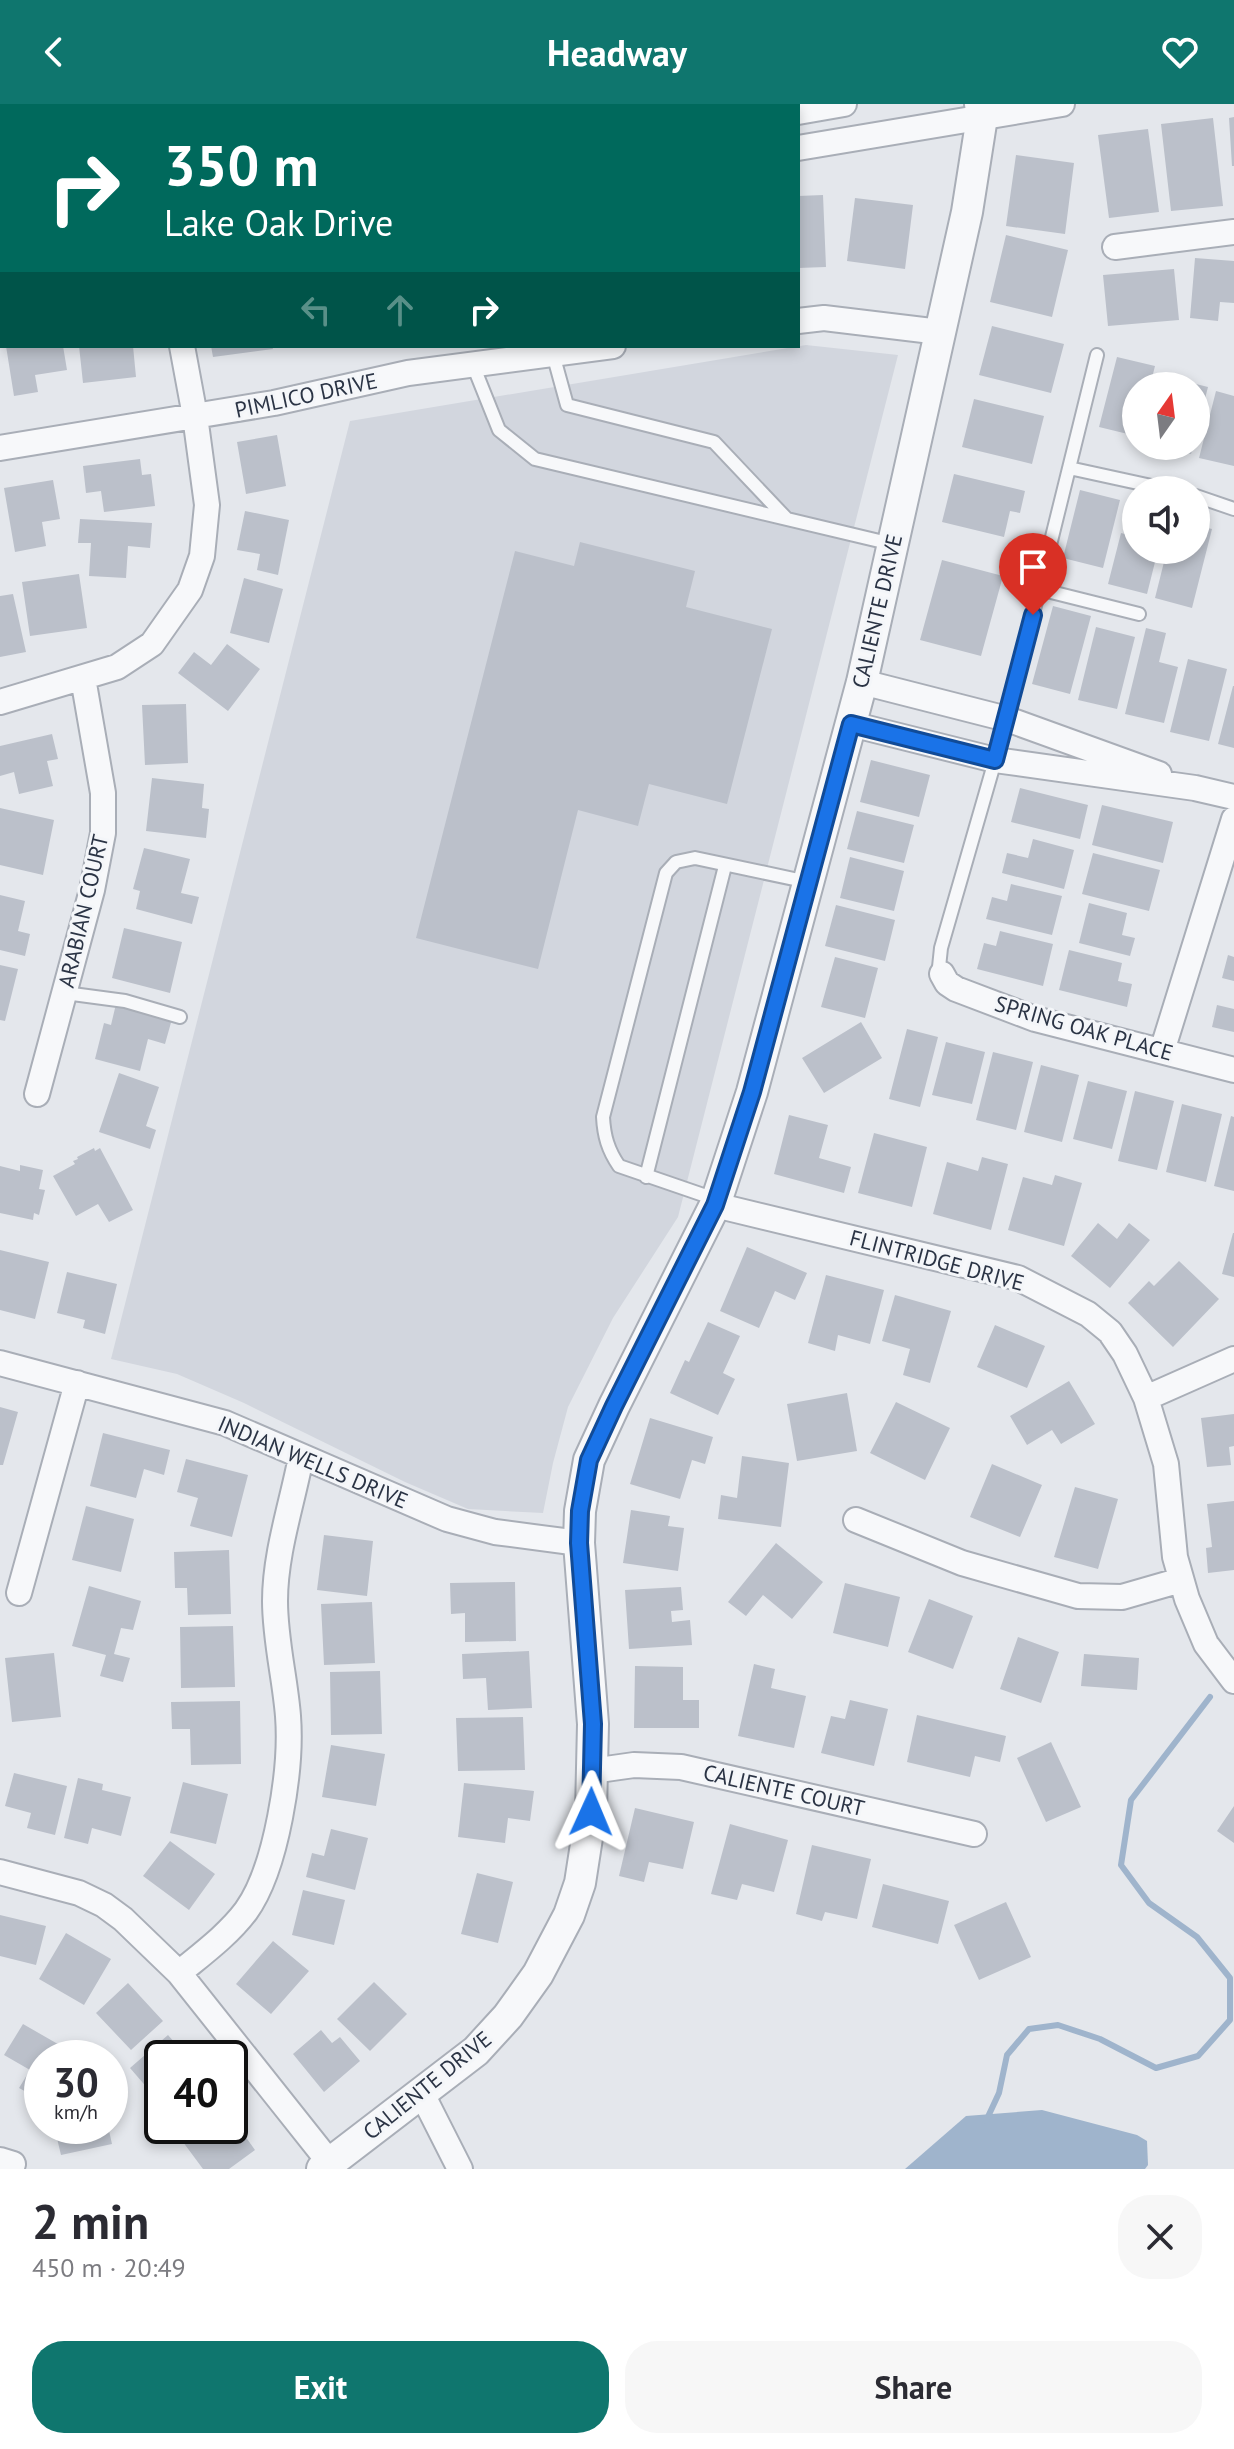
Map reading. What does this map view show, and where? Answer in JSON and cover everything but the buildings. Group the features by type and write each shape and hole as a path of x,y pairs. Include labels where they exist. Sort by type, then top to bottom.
{"street":[{"path":"800,112 844,104"},
{"path":"800,148 981,111 1062,104"},
{"name":"CALIENTE DRIVE","path":"326,2166 476,2051 508,2016 538,1974 569,1915 580,1883 591,1812 593,1724 579,1543 580,1511 589,1460 716,1202 752,1092 862,682 967,212 981,111"},
{"path":"1115,247 1234,232"},
{"path":"800,321 824,318 940,332"},
{"path":"0,702 117,667 152,644 190,590 202,556 207,505 182,348"},
{"name":"PIMLICO DRIVE","path":"0,448 274,403 408,373 598,348"},
{"name":"ARABIAN COURT","path":"37,1094 92,890 103,833 103,793 83,678"},
{"path":"862,682 1007,719 1107,753 1195,788"},
{"path":"851,724 995,760 1195,788 1234,797"},
{"path":"1162,1051 1234,819"},
{"name":"SPRING OAK PLACE","path":"942,974 947,983 956,989 1035,1019 1234,1070"},
{"name":"FLINTRIDGE DRIVE","path":"716,1202 1018,1278 1088,1314 1110,1332 1125,1354 1146,1398 1166,1464 1175,1557 1181,1580 1206,1644 1234,1681"},
{"path":"1146,1398 1234,1359"},
{"name":"INDIAN WELLS DRIVE","path":"0,1363 225,1423 447,1519 495,1532 579,1543"},
{"path":"19,1593 77,1383"},
{"path":"179,1973 224,1935 246,1911 260,1887 272,1852 286,1772 288,1718 275,1597 301,1457"},
{"path":"856,1520 962,1563 1078,1596 1122,1597 1181,1580"},
{"name":"CALIENTE COURT","path":"592,1771 634,1765 681,1767 974,1834"},
{"path":"0,1872 79,1893 123,1919 179,1973 326,2166"},
{"path":"421,2092 460,2169"}],"lane":[{"path":"553,354 567,405 714,442 787,519"},
{"path":"942,974 939,967 941,948 1007,719 1097,355"},
{"path":"473,365 499,430 535,459 892,544"},
{"path":"1069,468 1122,480"},
{"path":"1210,501 1234,509"},
{"path":"1039,589 1139,614"},
{"path":"716,1202 619,1166 604,1136 603,1117 666,873 676,862 695,858 808,882"},
{"path":"646,1177 725,866"},
{"path":"65,993 125,1001 180,1017"}],"shaded area":[{"path":"800,346 898,355 678,1217 613,1318 568,1407 543,1513 468,1509 177,1374 111,1359 350,421"}],"water":[{"path":"1042,2110 1137,2135 1147,2141 1148,2165 1145,2169 905,2169 966,2116"}],"waterway":[{"path":"986,2121 999,2093 1007,2055 1029,2029 1058,2025 1100,2039 1156,2068 1198,2056 1230,2020 1230,1978 1197,1937 1149,1903 1121,1865 1131,1800 1210,1697"}],"route":[{"path":"591,1812 593,1724 579,1543 580,1511 589,1460 715,1205 752,1092 851,724 995,760 1033,615"}]}
